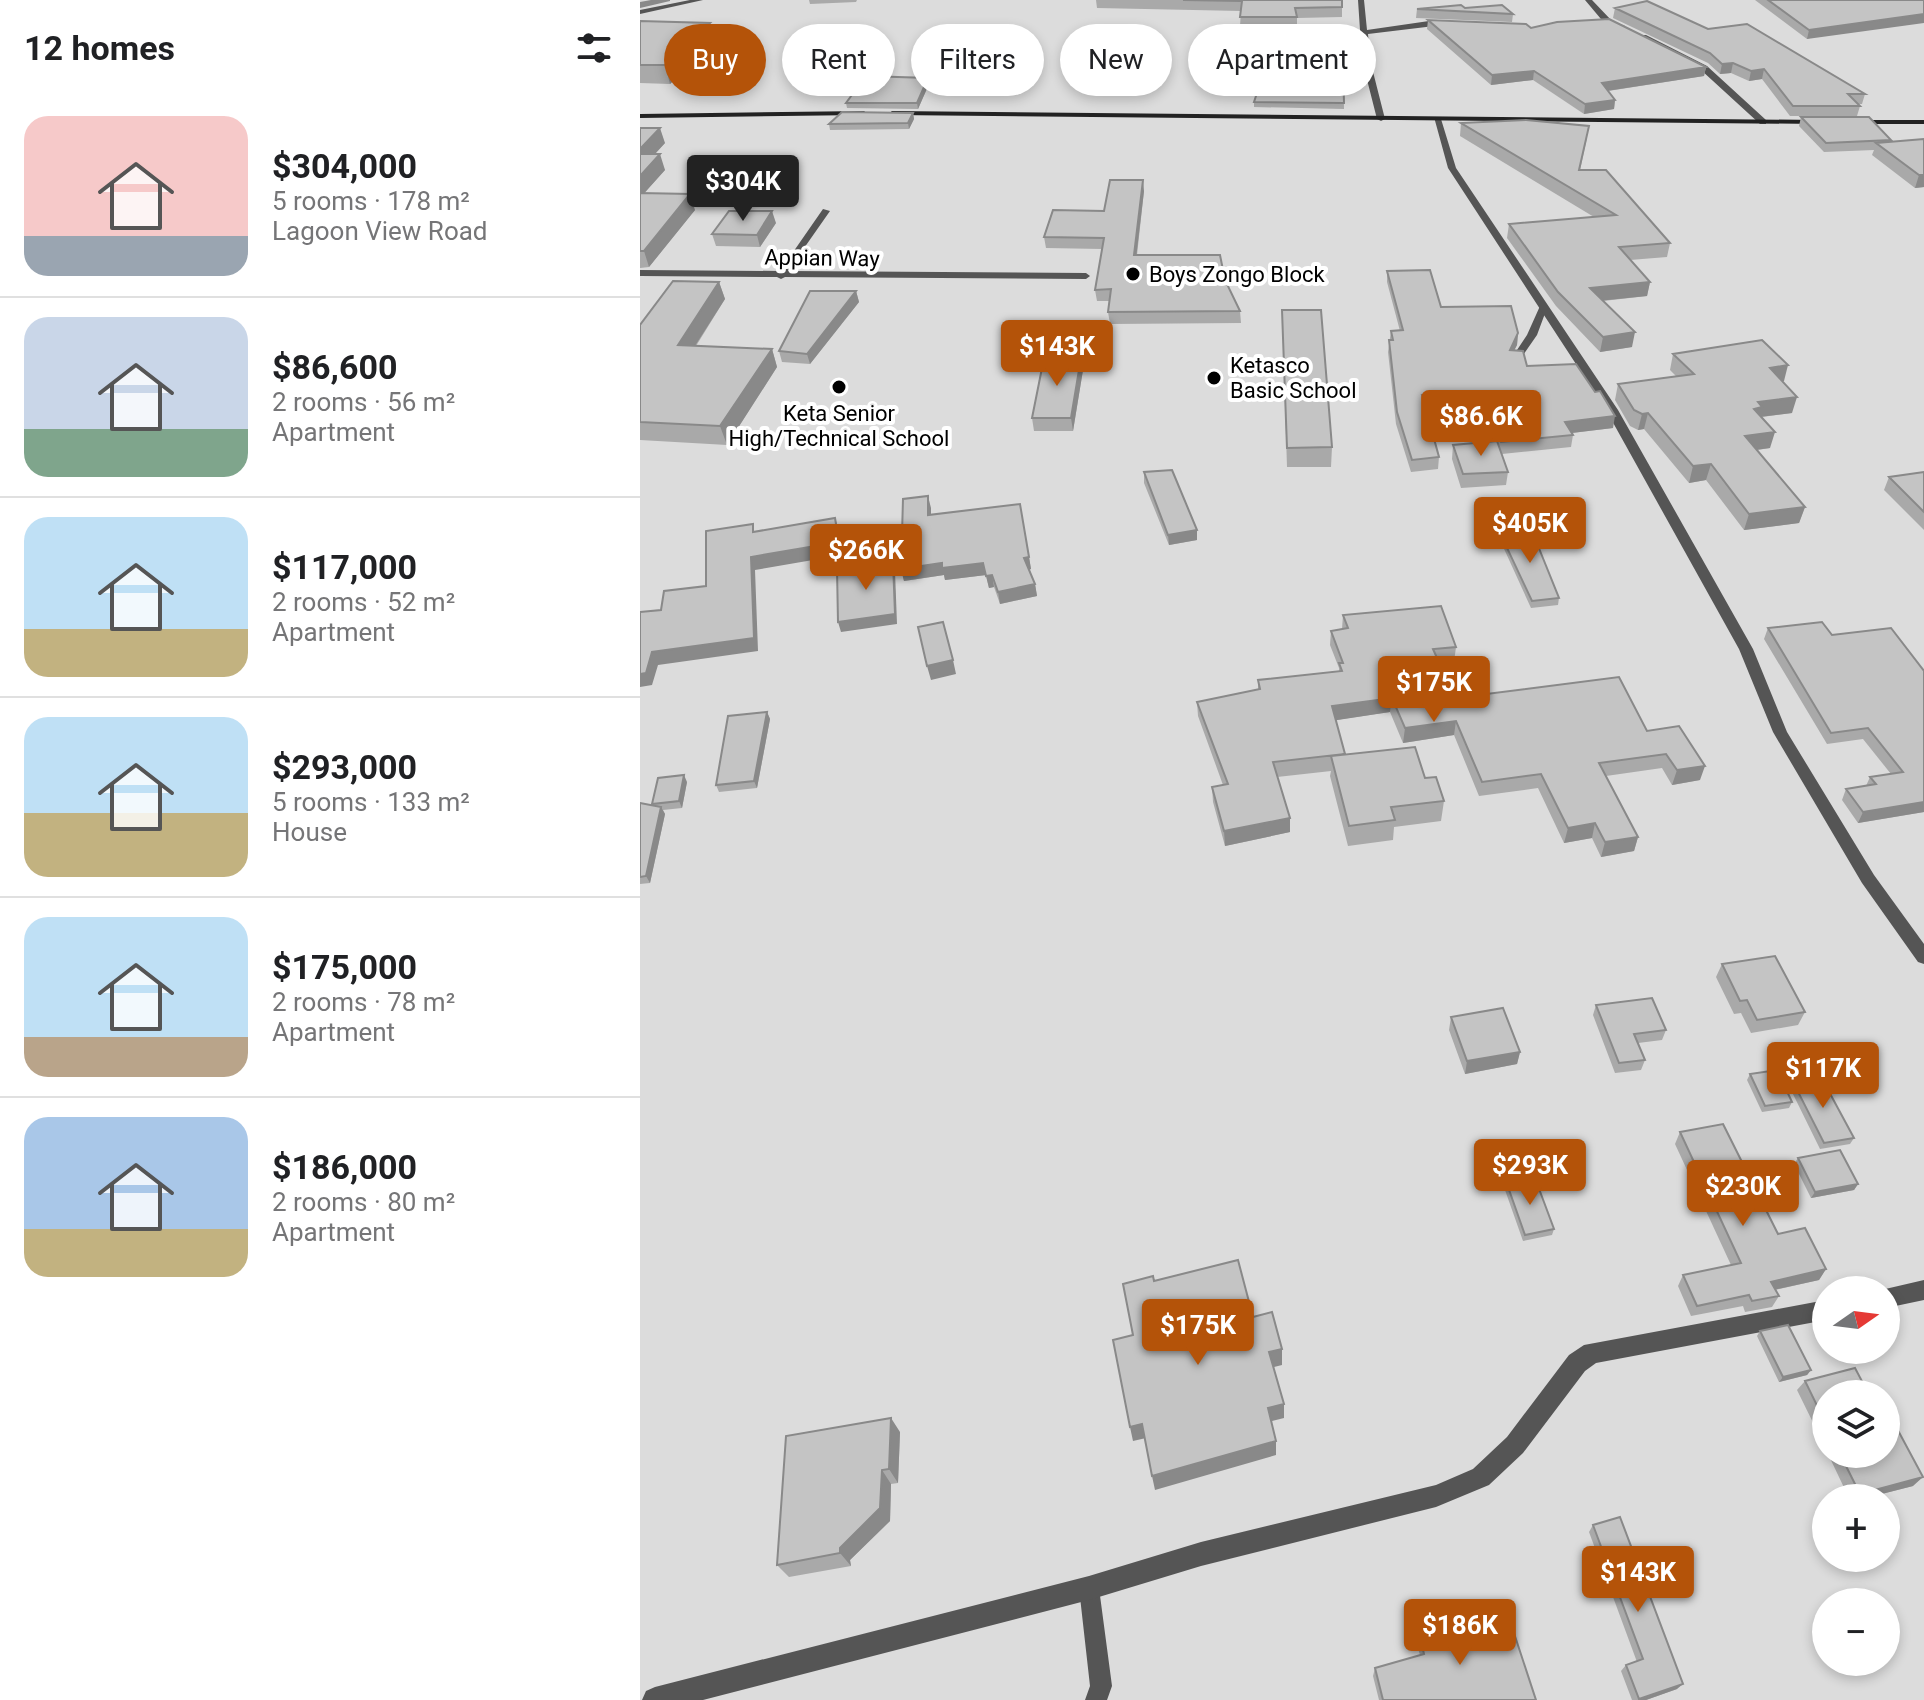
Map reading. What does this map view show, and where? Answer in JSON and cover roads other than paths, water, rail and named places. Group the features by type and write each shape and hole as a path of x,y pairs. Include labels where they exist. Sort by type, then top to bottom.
{"main road":[{"path":"640,116 870,113"},
{"path":"884,113 1834,122"},
{"path":"1848,122 1924,122"}],"street":[{"path":"640,12 700,0"},
{"path":"1361,0 1362,24"},
{"path":"1588,0 1609,23 1704,68 1763,122"},
{"path":"1376,31 1429,23 1463,27"},
{"path":"1595,24 1609,23"},
{"path":"1376,95 1381,119"},
{"path":"1437,119 1452,168 1612,410 1739,635 1780,732 1868,879 1924,957"},
{"path":"1900,1295 1924,1290"},
{"path":"655,1700 1089,1588 1201,1554 1436,1496 1481,1477 1515,1445 1577,1363 1592,1353 1812,1313"}],"lane":[{"path":"781,276 826,211"},
{"name":"Appian Way","path":"640,273 1004,278 1086,276"},
{"path":"1516,359 1532,335 1543,308"},
{"path":"1089,1588 1101,1686 1096,1700"}],"place":[{"name":"Boys Zongo Block","path":"1133,274"},
{"name":"Ketasco Basic School","path":"1214,378"},
{"name":"Keta Senior High/Technical School","path":"839,387"}]}
